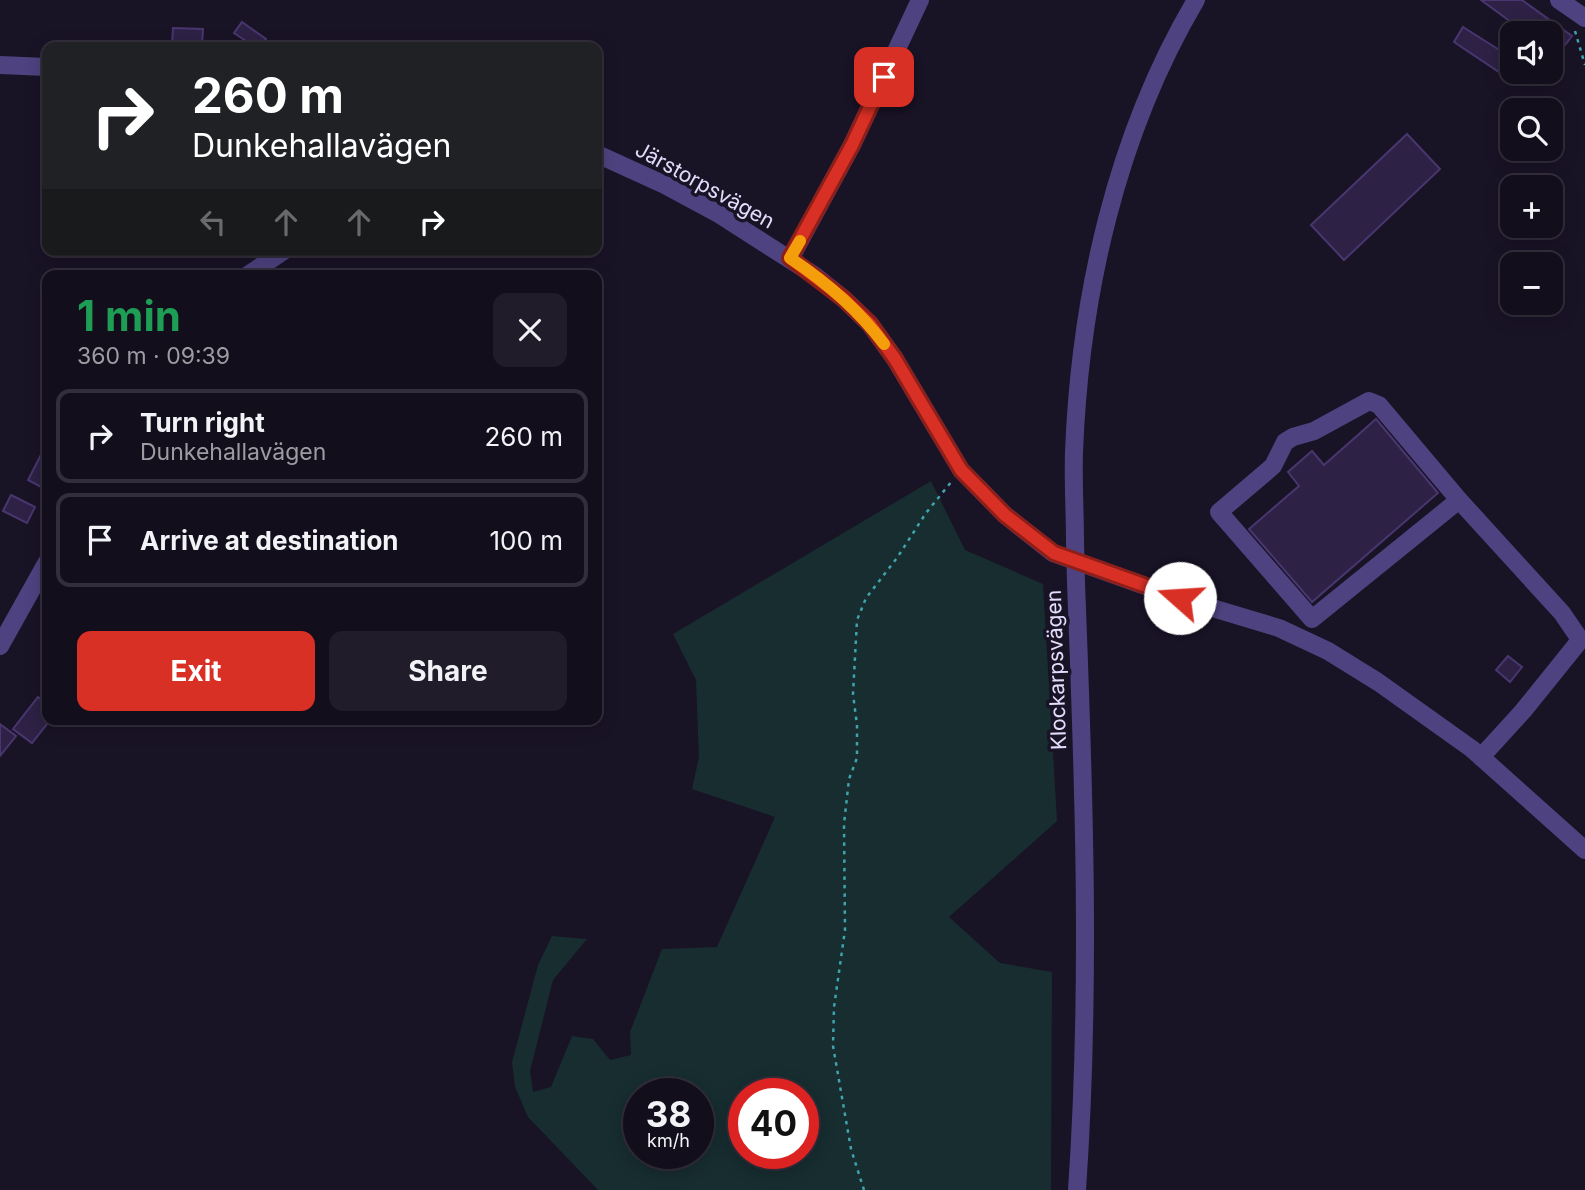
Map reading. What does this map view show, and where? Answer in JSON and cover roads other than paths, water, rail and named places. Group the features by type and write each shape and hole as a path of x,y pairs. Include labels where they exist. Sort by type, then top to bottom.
{"street":[{"path":"790,258 852,145 920,0"},
{"name":"Klockarpsvägen","path":"1077,1190 1085,1024 1086,884 1075,542 1074,453 1080,365 1100,249 1120,176 1151,87 1196,0"},
{"path":"0,65 42,67"},
{"name":"Järstorpsvägen","path":"602,156 665,185 717,213 790,258 844,299 870,324 895,359 961,470 1005,515 1054,553 1168,594 1279,628 1328,651 1378,682 1481,757 1585,850"},
{"path":"255,270 276,256"},
{"path":"1459,500 1312,619 1219,512 1273,466 1284,442 1314,431 1369,401 1379,405 1459,500 1562,612 1582,641 1524,711 1481,757"},
{"path":"0,646 42,571"}]}
